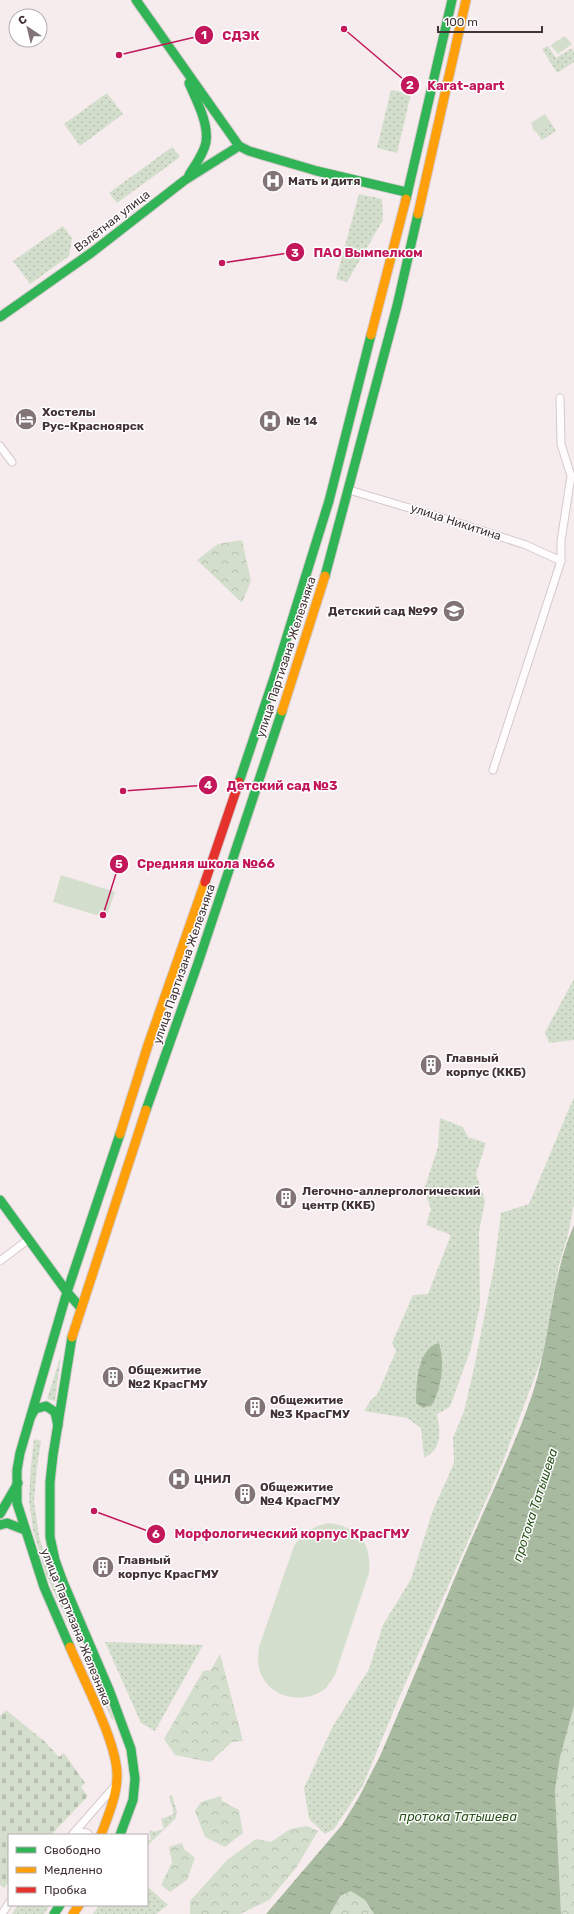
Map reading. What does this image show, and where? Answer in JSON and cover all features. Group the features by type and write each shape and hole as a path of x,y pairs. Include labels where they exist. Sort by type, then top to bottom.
{"main road":[{"path":"136,0 239,146 249,152 318,171 406,192 422,191"},
{"name":"улица Партизана Железняка","path":"120,1834 127,1820 133,1800 135,1779 131,1749 115,1703 55,1560 50,1536 50,1482 73,1333 215,853 305,580 329,501 400,223 452,0"},
{"name":"улица Партизана Железняка","path":"101,1834 115,1786 117,1770 109,1738 44,1587 25,1530 17,1503 17,1470 20,1452 67,1292 130,1106 198,963 323,584 397,306 466,0"},
{"path":"185,180 200,158 206,142 206,132 186,72"},
{"name":"Взлётная улица","path":"0,317 91,253 185,180 239,146"},
{"path":"305,580 311,586 323,584"},
{"path":"290,625 300,621 309,628"},
{"path":"0,1200 67,1292 80,1307"},
{"path":"30,1418 35,1408 46,1406 55,1412 59,1427"},
{"path":"0,1514 18,1483"},
{"path":"0,1525 7,1523 25,1530"}],"street":[{"path":"493,770 561,561 560,541 571,476 561,444 560,398"},
{"path":"0,446 12,462"},
{"name":"улица Никитина","path":"349,490 388,500 502,537 561,561"},
{"path":"0,1261 29,1239"},
{"path":"74,1833 115,1786"},
{"path":"74,1833 88,1834"},
{"path":"2,1914 8,1905"}],"green space":[{"path":"565,36 572,44 558,54 551,46"},
{"path":"548,46 556,58 572,48 574,52 574,62 557,73 542,49"},
{"path":"391,90 411,94 397,153 377,148"},
{"path":"107,93 123,114 80,146 64,124"},
{"path":"545,114 551,123 536,132 534,131 531,123"},
{"path":"551,123 556,131 542,140 536,132"},
{"path":"172,147 180,157 117,203 109,193"},
{"path":"359,194 382,199 383,220 347,282 336,279"},
{"path":"63,226 72,238 69,256 30,284 13,261"},
{"path":"242,540 251,581 242,603 197,560 218,544"},
{"path":"61,875 115,892 106,918 53,902"},
{"path":"574,979 574,1040 549,1043 545,1032"},
{"path":"574,1097 574,1204 568,1235 559,1265 543,1355 502,1464 399,1698 363,1785 334,1829 325,1834 309,1819 304,1788 333,1726 369,1669 383,1625 411,1579 433,1510 454,1463 453,1438 464,1411 474,1368 494,1267 501,1213 529,1204"},
{"path":"440,1118 463,1127 468,1137 486,1143 476,1174 485,1201 479,1232 480,1305 471,1348 450,1407 437,1414 439,1439 437,1444 430,1454 424,1458 421,1428 407,1418 364,1411 371,1400 377,1395 396,1351 392,1343 413,1295 428,1294 451,1235 426,1225 431,1209 424,1190 438,1147"},
{"path":"61,1355 55,1401 47,1399"},
{"path":"34,1439 41,1441 34,1501 39,1536 52,1580 114,1719 112,1720 46,1574 33,1530 29,1499"},
{"path":"330,1523 349,1529 362,1539 366,1545 368,1553 369,1573 335,1675 326,1688 318,1693 299,1698 290,1697 273,1689 261,1674 258,1657 259,1647 294,1546 309,1530"},
{"path":"105,1642 203,1645 155,1731 141,1723"},
{"path":"220,1654 243,1741 232,1742 210,1762 175,1755 164,1739 203,1671 211,1670"},
{"path":"574,1706 574,1914 561,1914 555,1790 560,1757"},
{"path":"6,1710 44,1741 59,1757 64,1753 85,1783 81,1787 88,1796 52,1834 8,1834 8,1883 4,1888 0,1885 0,1716"},
{"path":"172,1795 177,1812 176,1818 148,1845 148,1840 151,1839 149,1831 152,1830 153,1832 164,1829 161,1819 174,1814 169,1796"},
{"path":"221,1796 222,1801 239,1810 243,1833 225,1847 205,1837 195,1811 201,1802"},
{"path":"307,1826 318,1831 296,1868 269,1900 240,1914 190,1914 190,1901 227,1860 256,1839 271,1842 290,1829"},
{"path":"182,1843 184,1849 195,1858 187,1880 170,1892 161,1885 172,1862 169,1847"},
{"path":"148,1887 168,1905 156,1914 93,1914 98,1906 148,1906"},
{"path":"351,1890 365,1900 374,1914 330,1914 341,1895"},
{"path":"17,1906 49,1906 44,1914 12,1914"}],"water":[{"name":"протока Татышева","path":"574,1225 574,1706 560,1757 555,1790 561,1914 374,1914 365,1900 351,1891 341,1895 330,1914 266,1914 342,1825 359,1797 380,1756 524,1417 538,1374 560,1267"},
{"path":"439,1343 442,1358 442,1374 432,1405 423,1408 416,1403 416,1387 419,1368 426,1352 432,1346"}],"traffic: fast":[{"path":"136,0 239,146 249,151 317,171 406,192"},
{"path":"406,199 452,0"},
{"path":"189,83 206,127 206,142 203,151 189,175"},
{"path":"0,317 91,253 185,180 239,146"},
{"path":"325,576 397,306 418,214"},
{"path":"239,782 274,678 329,501 371,335"},
{"path":"146,1110 198,963 282,711"},
{"path":"70,1647 44,1587 17,1503 17,1470 20,1453 67,1292 120,1134"},
{"path":"0,1200 67,1292 80,1307"},
{"path":"72,1337 50,1482 50,1537 55,1560 63,1582 110,1692 131,1749 135,1779 133,1800 120,1834"},
{"path":"31,1416 35,1409 46,1406 55,1412 58,1426"},
{"path":"0,1514 18,1483"},
{"path":"0,1525 7,1523 25,1530"},
{"path":"54,1914 59,1906"}],"traffic: slow":[{"path":"418,214 466,0"},
{"path":"371,335 406,199"},
{"path":"282,711 325,576"},
{"path":"120,1134 148,1045 205,882"},
{"path":"72,1337 146,1110"},
{"path":"70,1647 99,1712 112,1747 116,1763 117,1783 112,1806 101,1834"},
{"path":"73,1914 78,1906"}],"traffic: jam":[{"path":"205,882 239,782"}],"place":[{"name":"Karat-apart","path":"344,29"},
{"name":"СДЭК","path":"119,55"},
{"name":"Мать и дитя","path":"273,181"},
{"name":"ПАО Вымпелком","path":"222,263"},
{"name":"Хостелы Рус-Красноярск","path":"26,419"},
{"name":"№ 14","path":"270,421"},
{"name":"Детский сад №99","path":"454,611"},
{"name":"Детский сад №3","path":"123,791"},
{"name":"Средняя школа №66","path":"103,915"},
{"name":"Главный корпус (ККБ)","path":"431,1065"},
{"name":"Легочно-аллергологический центр (ККБ)","path":"286,1198"},
{"name":"Общежитие №2 КрасГМУ","path":"113,1377"},
{"name":"Общежитие №3 КрасГМУ","path":"255,1407"},
{"name":"ЦНИЛ","path":"179,1479"},
{"name":"Общежитие №4 КрасГМУ","path":"245,1494"},
{"name":"Морфологический корпус КрасГМУ","path":"94,1511"},
{"name":"Главный корпус КрасГМУ","path":"103,1567"}]}
